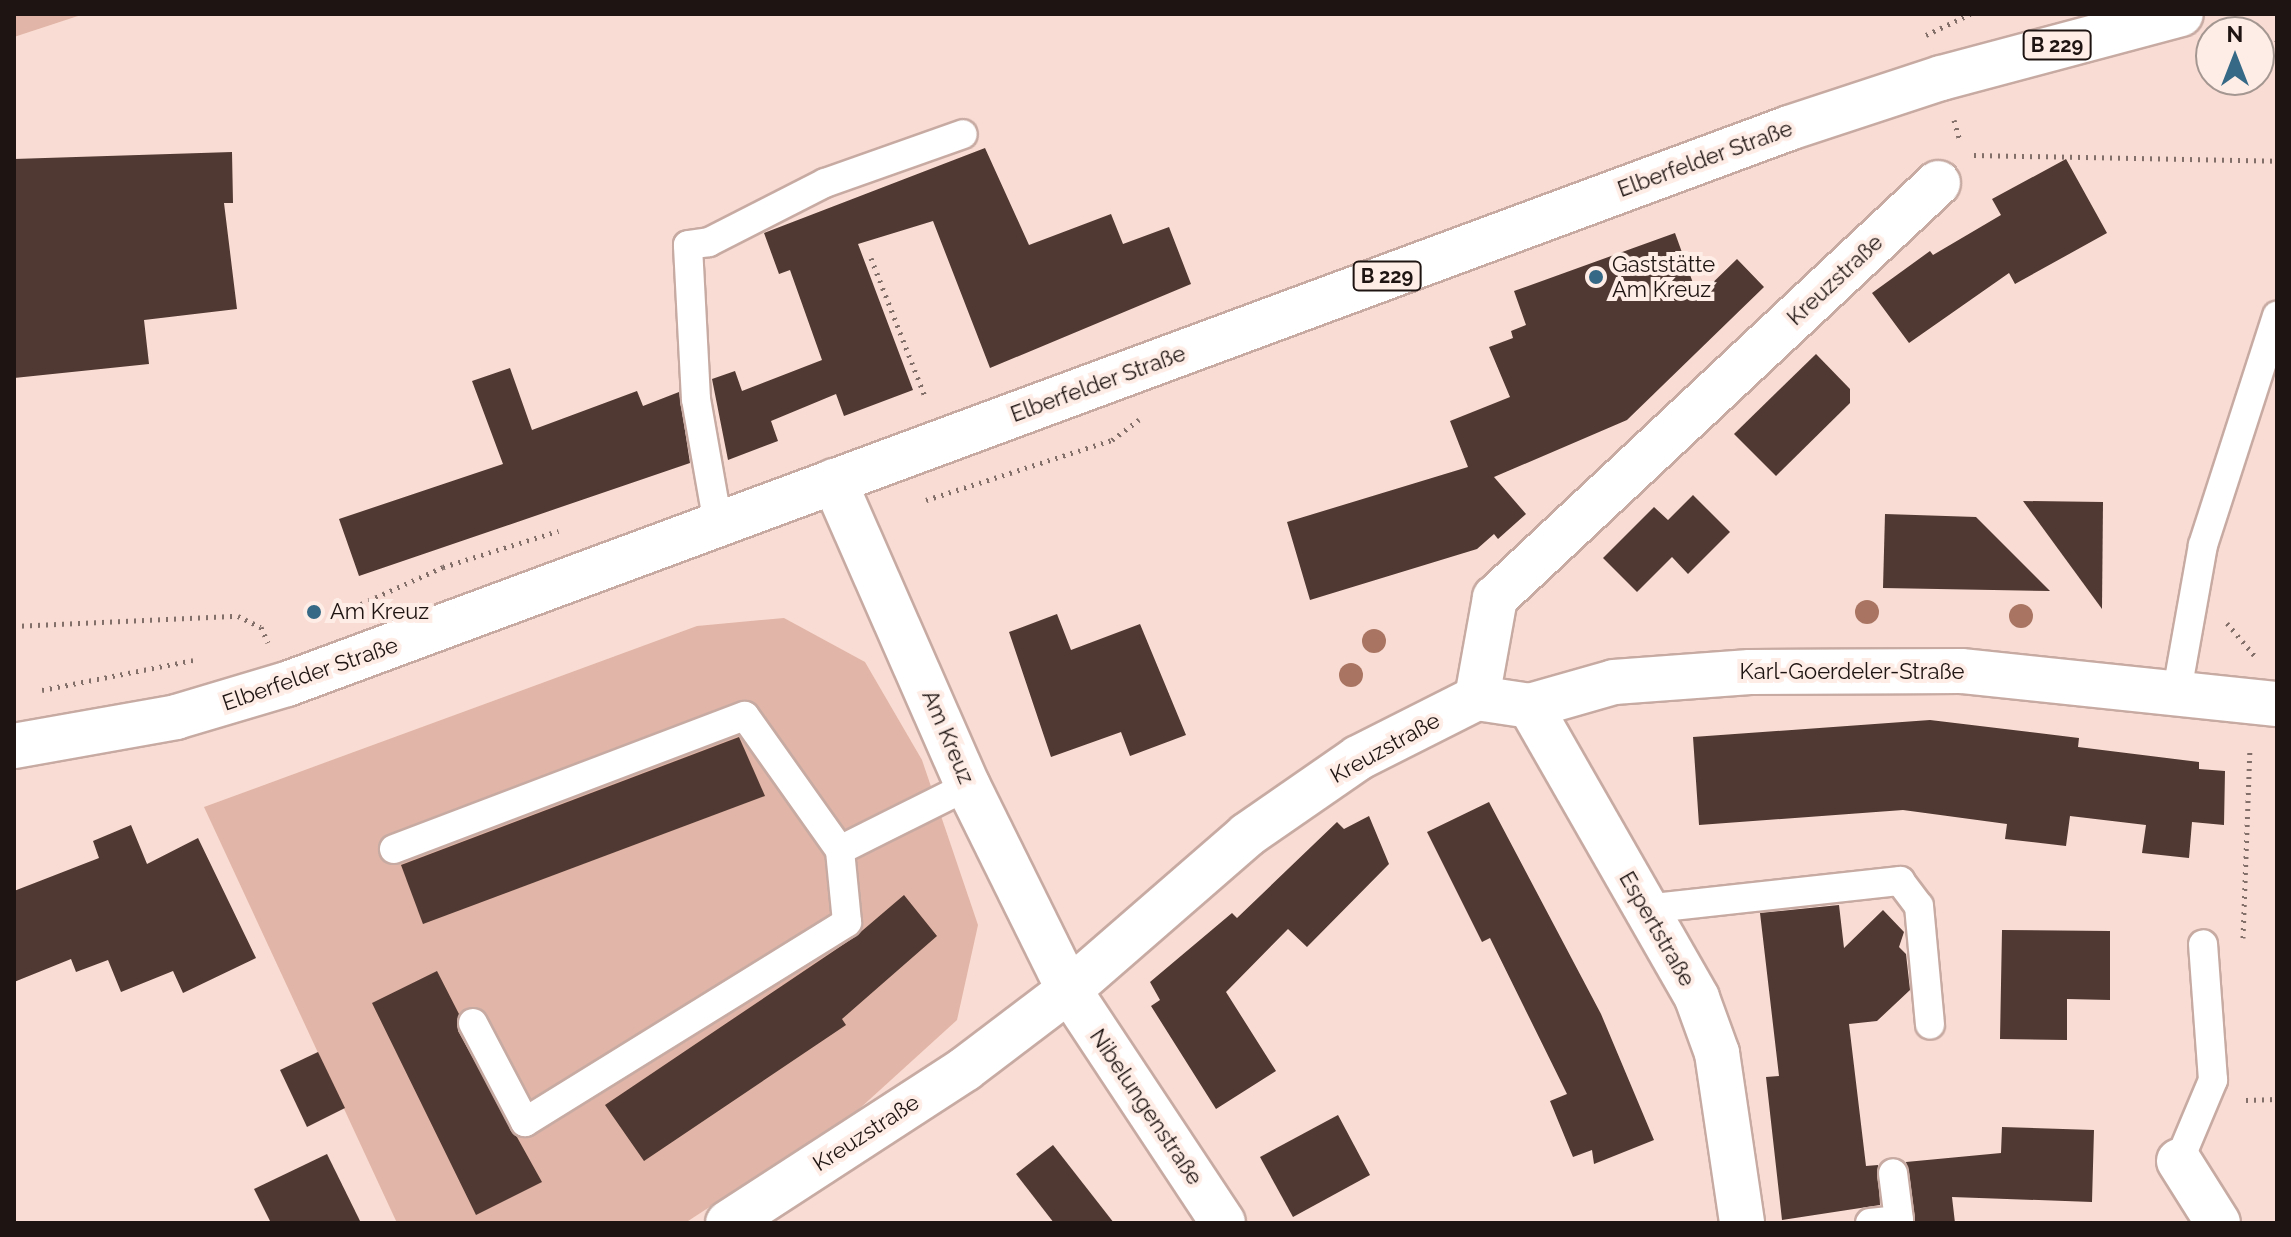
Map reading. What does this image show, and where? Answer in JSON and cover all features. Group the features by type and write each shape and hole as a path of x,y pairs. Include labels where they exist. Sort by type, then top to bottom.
{"street":[{"name":"Elberfelder Straße","path":"14,746 164,719 287,684 1789,128 1941,78 2181,14"},
{"name":"Kreuzstraße","path":"728,1223 965,1069 1069,990 1247,835 1358,758 1477,698 1495,598 1938,183"},
{"name":"Am Kreuz","path":"834,481 968,786 1069,990"},
{"name":"Karl-Goerdeler-Straße","path":"1530,706 1614,682 1765,671 1961,671 2264,702"},
{"path":"1477,698 1530,706"},
{"name":"Espertstraße","path":"1530,706 1697,998 1717,1053 1742,1223"},
{"name":"Nibelungenstraße","path":"1069,990 1223,1223"},
{"path":"2179,1161 2218,1223"}],"lane":[{"path":"718,524 696,399 688,245 709,242 825,183 963,134"},
{"path":"2177,691 2203,545 2277,316"},
{"path":"394,849 745,716 840,850 847,922 525,1122 473,1023"},
{"path":"840,850 968,786"},
{"path":"1645,909 1900,881 1919,906 1930,1024"},
{"path":"2179,1161 2213,1080 2203,944"},
{"path":"1870,1223 1899,1220 1893,1173"}],"path":[{"path":"1941,78 1964,155 2277,161"},
{"path":"871,258 941,441"},
{"path":"14,626 238,616 261,627 287,684"},
{"path":"2203,944 2243,943 2264,702"}],"shaded area":[{"path":"14,14 84,14 14,37"},
{"path":"784,618 865,662 922,760 978,925 957,1020 858,1110 685,1223 397,1223 204,807 697,626"}],"building":[{"path":"985,148 1029,245 1111,214 1123,244 1169,227 1191,284 990,368 933,221 858,244 913,390 844,416 836,394 771,421 778,441 728,460 712,379 735,371 742,391 822,360 790,270 779,274 764,233"},
{"path":"232,152 233,203 224,203 237,309 144,320 149,364 14,378 14,159"},
{"path":"2066,159 2107,233 2015,284 2009,273 1909,343 1872,293 1930,251 1933,255 2001,215 1992,199"},
{"path":"1675,233 1698,297 1737,259 1764,287 1627,420 1494,477 1526,514 1498,539 1494,534 1477,549 1310,600 1287,522 1468,467 1450,421 1510,397 1489,347 1513,338 1511,331 1526,325 1514,291"},
{"path":"1816,354 1850,389 1850,403 1776,476 1734,434"},
{"path":"510,368 532,430 637,391 643,406 679,392 690,463 359,576 339,519 503,464 472,381"},
{"path":"1693,495 1730,532 1688,574 1672,557 1637,592 1603,558 1654,507 1668,520"},
{"path":"2023,501 2103,502 2102,609"},
{"path":"1885,514 1976,517 2050,591 1883,588"},
{"path":"1057,614 1071,650 1140,624 1186,735 1130,756 1121,732 1051,757 1009,632"},
{"path":"1930,720 2079,738 2078,747 2199,762 2199,769 2225,771 2224,825 2192,822 2189,858 2142,853 2146,825 2070,816 2066,846 2005,839 2007,824 1903,810 1699,825 1693,737"},
{"path":"739,737 765,796 423,924 401,865"},
{"path":"1489,802 1601,1014 1654,1140 1594,1164 1592,1150 1573,1157 1550,1101 1567,1094 1490,938 1482,942 1427,832"},
{"path":"1369,816 1389,864 1307,947 1288,929 1226,992 1276,1071 1216,1109 1151,1006 1160,1000 1150,982 1232,913 1237,918 1337,822 1344,829"},
{"path":"131,825 147,864 198,838 256,958 183,993 173,971 121,992 108,960 76,972 71,959 14,982 14,891 99,858 93,841"},
{"path":"904,895 937,936 842,1019 846,1025 644,1161 605,1105 856,936"},
{"path":"1839,905 1844,948 1883,910 1904,932 1899,947 1906,954 1910,990 1877,1021 1849,1024 1866,1166 1878,1165 1880,1205 1782,1220 1766,1077 1779,1076 1760,913"},
{"path":"2002,930 2110,931 2110,1000 2067,999 2067,1040 2000,1039"},
{"path":"437,971 459,1014 458,1031 542,1182 476,1215 372,1003"},
{"path":"318,1052 345,1108 307,1127 280,1070"},
{"path":"1338,1115 1370,1175 1293,1217 1260,1157"},
{"path":"2002,1127 2094,1130 2092,1202 1952,1197 1955,1223 1915,1223 1906,1162 2001,1153"},
{"path":"1053,1145 1114,1223 1054,1223 1016,1174"},
{"path":"327,1154 361,1223 271,1223 254,1189"}],"place":[{"name":"Gaststätte Am Kreuz","path":"1596,277"},
{"name":"Am Kreuz","path":"314,612"}]}
